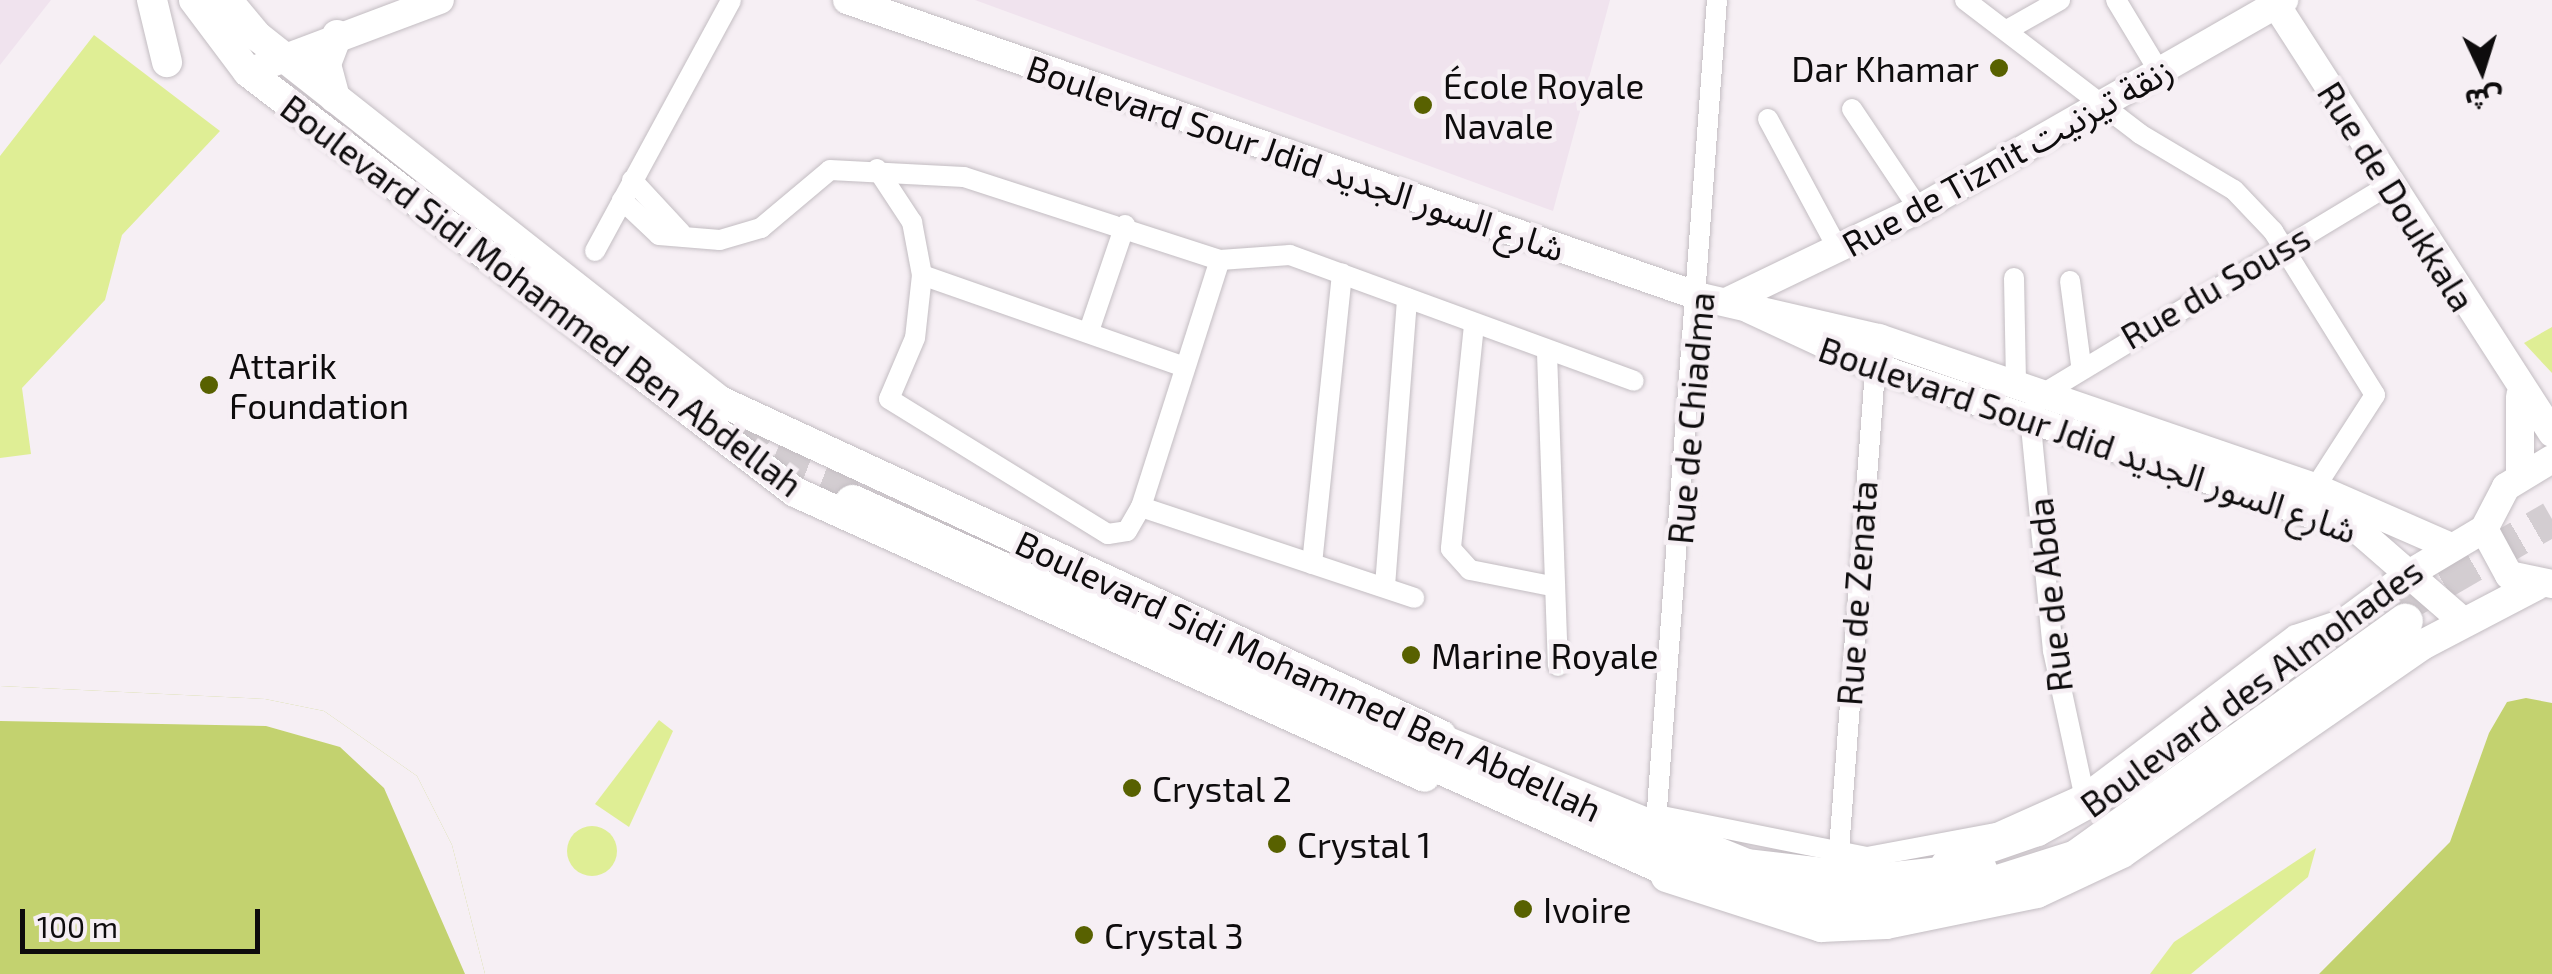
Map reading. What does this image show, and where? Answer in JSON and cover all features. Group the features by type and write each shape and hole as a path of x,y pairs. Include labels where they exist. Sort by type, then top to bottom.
{"highway":[{"path":"856,493 1460,761"},
{"name":"Boulevard Sidi Mohammed Ben Abdellah","path":"2401,614 2108,840 1964,903 1888,908 1737,890 1460,761 1656,825 1745,866 1840,864 1942,877 2071,835 2401,614"}],"main road":[{"path":"152,0 167,62"},
{"path":"194,0 248,72"},
{"path":"227,0 280,55"},
{"path":"335,98 326,64 338,35"},
{"name":"Boulevard Sidi Mohammed Ben Abdellah","path":"280,55 694,383 820,450 1388,706 1460,761"},
{"name":"Boulevard Sidi Mohammed Ben Abdellah","path":"248,72 802,496 1305,727 1732,904 1821,926 1964,903"},
{"path":"802,496 832,482 820,450"},
{"name":"Boulevard des Almohades","path":"1964,903 2037,893 2122,852 2464,622 2545,585"}],"street":[{"path":"248,72 280,55 338,35 393,7 440,0"},
{"path":"595,251 732,0"},
{"name":"Boulevard Sour Jdid شارع السور الجديد","path":"847,0 1725,302 1872,366 2029,400"},
{"name":"Rue de Chiadma","path":"1656,825 1725,302 1717,0"},
{"path":"1965,0 2102,105 2234,190 2283,246 2375,395 2308,498"},
{"path":"2007,30 2060,0"},
{"path":"2116,0 2160,72"},
{"name":"Rue de Tiznit زنقة تيزنيت","path":"1725,302 1918,210 2278,2"},
{"name":"Rue de Doukkala","path":"2278,2 2519,393 2552,432"},
{"path":"1852,108 1918,210"},
{"path":"1768,120 1838,249"},
{"path":"622,200 644,228 744,237 816,174 877,169 964,177 1124,225 1220,260 1274,253 1634,381"},
{"path":"877,169 912,222 922,275 916,338 892,403 1108,534 1127,531 1141,507 1220,260"},
{"path":"632,180 681,233"},
{"name":"Rue du Souss","path":"2029,400 2081,364 2393,184"},
{"path":"1089,331 1124,225"},
{"path":"1312,564 1342,274"},
{"path":"922,275 1185,367"},
{"name":"Rue de Abda","path":"2014,278 2060,703 2084,794"},
{"path":"2070,280 2081,364"},
{"path":"1385,586 1406,298"},
{"name":"Boulevard Sour Jdid شارع السور الجديد","path":"1725,302 1880,338 2029,400 2450,546"},
{"path":"1474,325 1451,549 1470,570 1551,586"},
{"name":"Rue de Zenata","path":"1840,864 1872,366 1880,338"},
{"path":"1547,353 1551,586 1558,666"},
{"path":"2519,393 2520,473 2484,529 2495,562 2545,585"},
{"path":"2520,473 2552,460"},
{"name":"Boulevard Sour Jdid شارع السور الجديد","path":"2308,498 2370,537 2464,622"},
{"path":"1141,507 1414,598"},
{"name":"Boulevard des Almohades","path":"1840,864 1941,865 2084,810 2412,572 2484,529"},
{"path":"1840,864 1964,842 2084,794 2295,634 2348,618"}],"shaded area":[{"path":"0,0 51,0 0,65"},
{"name":"École Royale Navale","path":"975,0 1610,0 1553,211"},
{"path":"94,35 220,131 122,235 105,300 22,388 31,454 0,458 0,156"},
{"path":"2552,327 2552,373 2524,343"},
{"path":"0,686 265,699 324,711 417,776 452,845 485,974 0,974"},
{"path":"2526,698 2552,703 2552,974 2319,974 2450,842 2489,733 2507,702"},
{"path":"659,720 673,731 629,827 595,804"},
{"path":"592,826 610,833 617,851 610,869 592,876 574,869 567,851 574,833"},
{"path":"2316,848 2308,877 2191,974 2150,974 2174,942"}],"pier":[{"path":"0,686 265,699 324,711 417,776 452,845 485,974 465,974 384,788 340,747 266,726 0,721"}],"tunnel":[{"path":"694,395 776,452 859,484"},
{"path":"2397,608 2552,518"}],"place":[{"name":"Dar Khamar","path":"1999,68"},
{"name":"École Royale Navale","path":"1423,105"},
{"name":"Attarik Foundation","path":"209,385"},
{"name":"Marine Royale","path":"1411,655"},
{"name":"Crystal 2","path":"1132,788"},
{"name":"Crystal 1","path":"1277,844"},
{"name":"Ivoire","path":"1523,909"},
{"name":"Crystal 3","path":"1084,935"}]}
